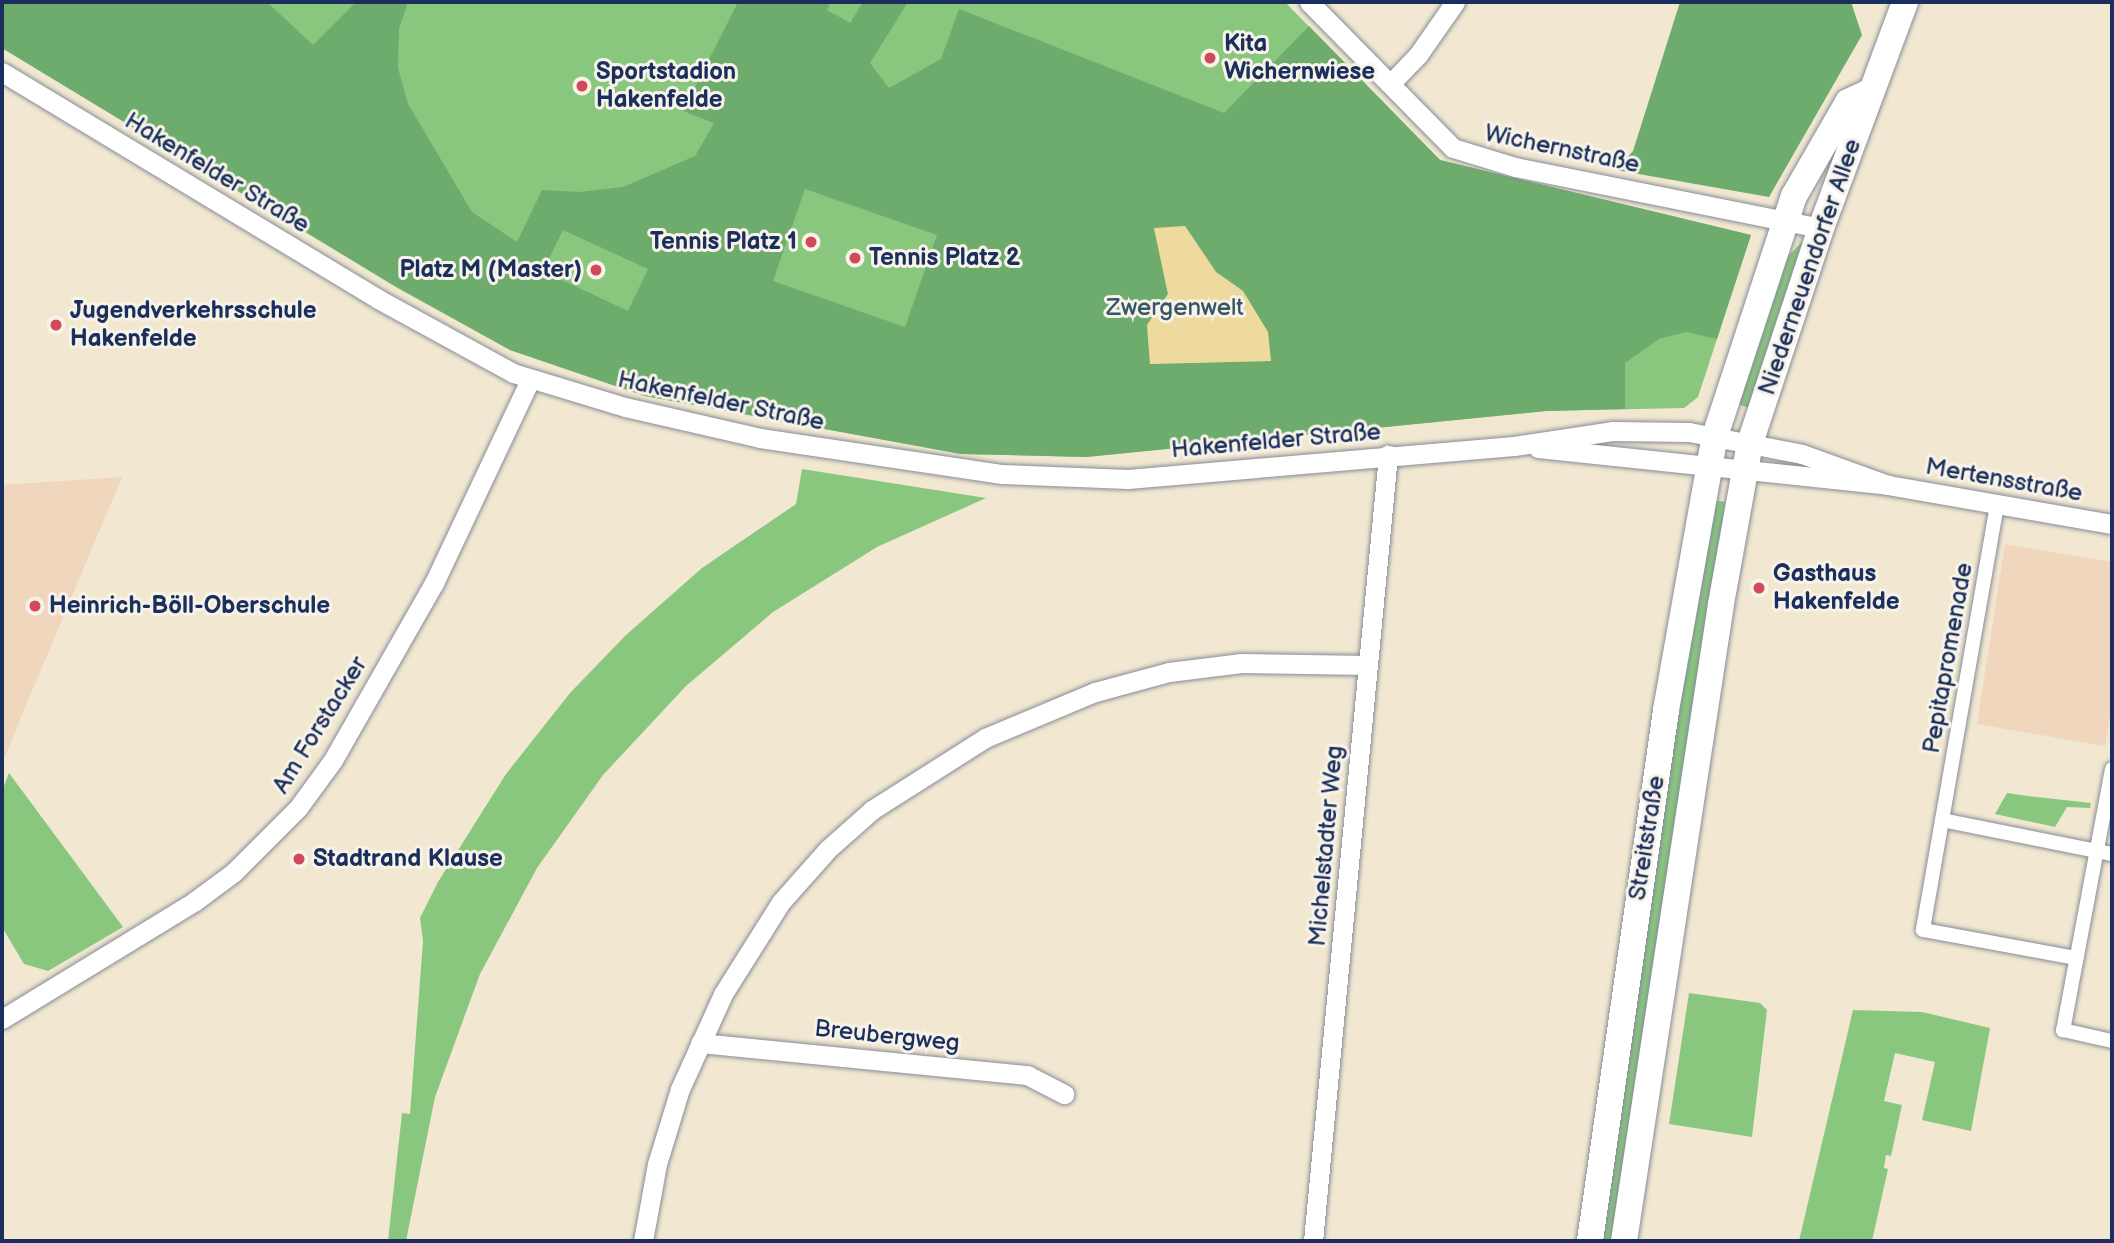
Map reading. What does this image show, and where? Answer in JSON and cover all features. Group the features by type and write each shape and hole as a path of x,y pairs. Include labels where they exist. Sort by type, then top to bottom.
{"main road":[{"name":"Niederneuendorfer Allee","path":"1748,455 1821,228 1905,2"},
{"name":"Niederneuendorfer Allee","path":"1715,436 1785,219 1848,103 1872,91"},
{"name":"Streitstraße","path":"1590,1241 1664,721 1715,436"},
{"name":"Streitstraße","path":"1624,1241 1748,455"}],"street":[{"name":"Wichernstraße","path":"1309,2 1453,148 1475,156 1821,228"},
{"path":"1391,83 1418,55 1455,2"},
{"name":"Hakenfelder Straße","path":"2,72 382,301 530,380 760,438 1002,474 1128,479 1514,446 1612,431 1715,436 1748,455"},
{"name":"Am Forstacker","path":"2,1019 195,901 234,872 298,808 333,760 434,583 530,380"},
{"name":"Hakenfelder Straße","path":"1514,446 1709,463 1748,455"},
{"name":"Michelstadter Weg","path":"1314,1241 1388,455"},
{"name":"Mertensstraße","path":"1748,455 1888,485 2112,524"},
{"name":"Pepitapromenade","path":"1997,505 1923,930 2076,958"},
{"path":"643,1241 663,1143 700,1042 760,932 818,859 890,797 985,738 1058,704 1169,673 1267,662 1368,665"},
{"path":"2112,769 2105,852 2076,958 2063,1030 2112,1041"},
{"path":"1942,820 2105,852"},
{"name":"Breubergweg","path":"700,1042 1027,1075 1064,1094"}],"shaded area":[{"name":"Heinrich-Böll-Oberschule","path":"122,477 17,727 2,764 2,485"},
{"path":"2005,544 2112,562 2112,706 2105,746 1977,724"}],"green space":[{"name":"Zwergenwelt","path":"2,2 1285,2 1440,160 1751,235 1698,397 1684,408 1546,411 1086,457 961,454 645,396 510,350 399,289 2,48"},
{"path":"2,2 267,2 313,45 356,2 408,2 399,29 398,68 408,104 472,212 517,242 542,190 579,192 623,187 695,156 714,123 683,111 738,2 831,2 827,10 850,23 863,2 908,2 870,63 889,88 941,59 959,9 1224,113 1309,26 1440,160 1751,235 1717,339 1686,332 1659,339 1625,363 1625,409 1546,411 1086,457 961,454 645,396 510,350 390,283 2,48","holes":["805,189 937,235 905,327 773,281","1185,226 1216,272 1243,291 1271,361 1150,364 1147,325 1168,294 1154,229","563,230 648,269 628,311 543,271"]},
{"path":"1680,2 1851,2 1862,35 1769,197 1616,170 1633,151"},
{"path":"1806,238 1753,409 1737,404 1783,261"},
{"path":"802,469 986,498 877,547 773,612 686,686 603,775 537,868 480,974 435,1097 406,1241 388,1241 402,1113 410,1114 423,941 420,918 438,882 506,774 570,693 626,635 702,568 796,504"},
{"path":"1712,500 1725,502 1722,531 1615,1241 1597,1241"},
{"path":"9,773 123,927 48,971 24,964 2,927 2,791"},
{"path":"2007,793 2091,803 2090,808 2067,807 2055,827 1995,814"},
{"path":"1689,993 1760,1003 1767,1010 1752,1137 1669,1124"},
{"path":"1853,1010 1922,1012 1990,1028 1971,1131 1922,1120 1935,1062 1895,1053 1884,1101 1902,1105 1891,1156 1886,1155 1884,1168 1888,1169 1872,1241 1799,1241"}],"sand":[{"path":"1185,226 1216,272 1243,291 1268,332 1271,361 1150,364 1147,325 1168,294 1154,228"}],"place":[{"name":"Kita Wichernwiese","path":"1210,58"},
{"name":"Sportstadion Hakenfelde","path":"582,86"},
{"name":"Tennis Platz 1","path":"811,242"},
{"name":"Tennis Platz 2","path":"855,258"},
{"name":"Platz M (Master)","path":"596,270"},
{"name":"Jugendverkehrsschule Hakenfelde","path":"56,325"},
{"name":"Gasthaus Hakenfelde","path":"1759,588"},
{"name":"Heinrich-Böll-Oberschule","path":"35,606"},
{"name":"Stadtrand Klause","path":"299,859"}]}
